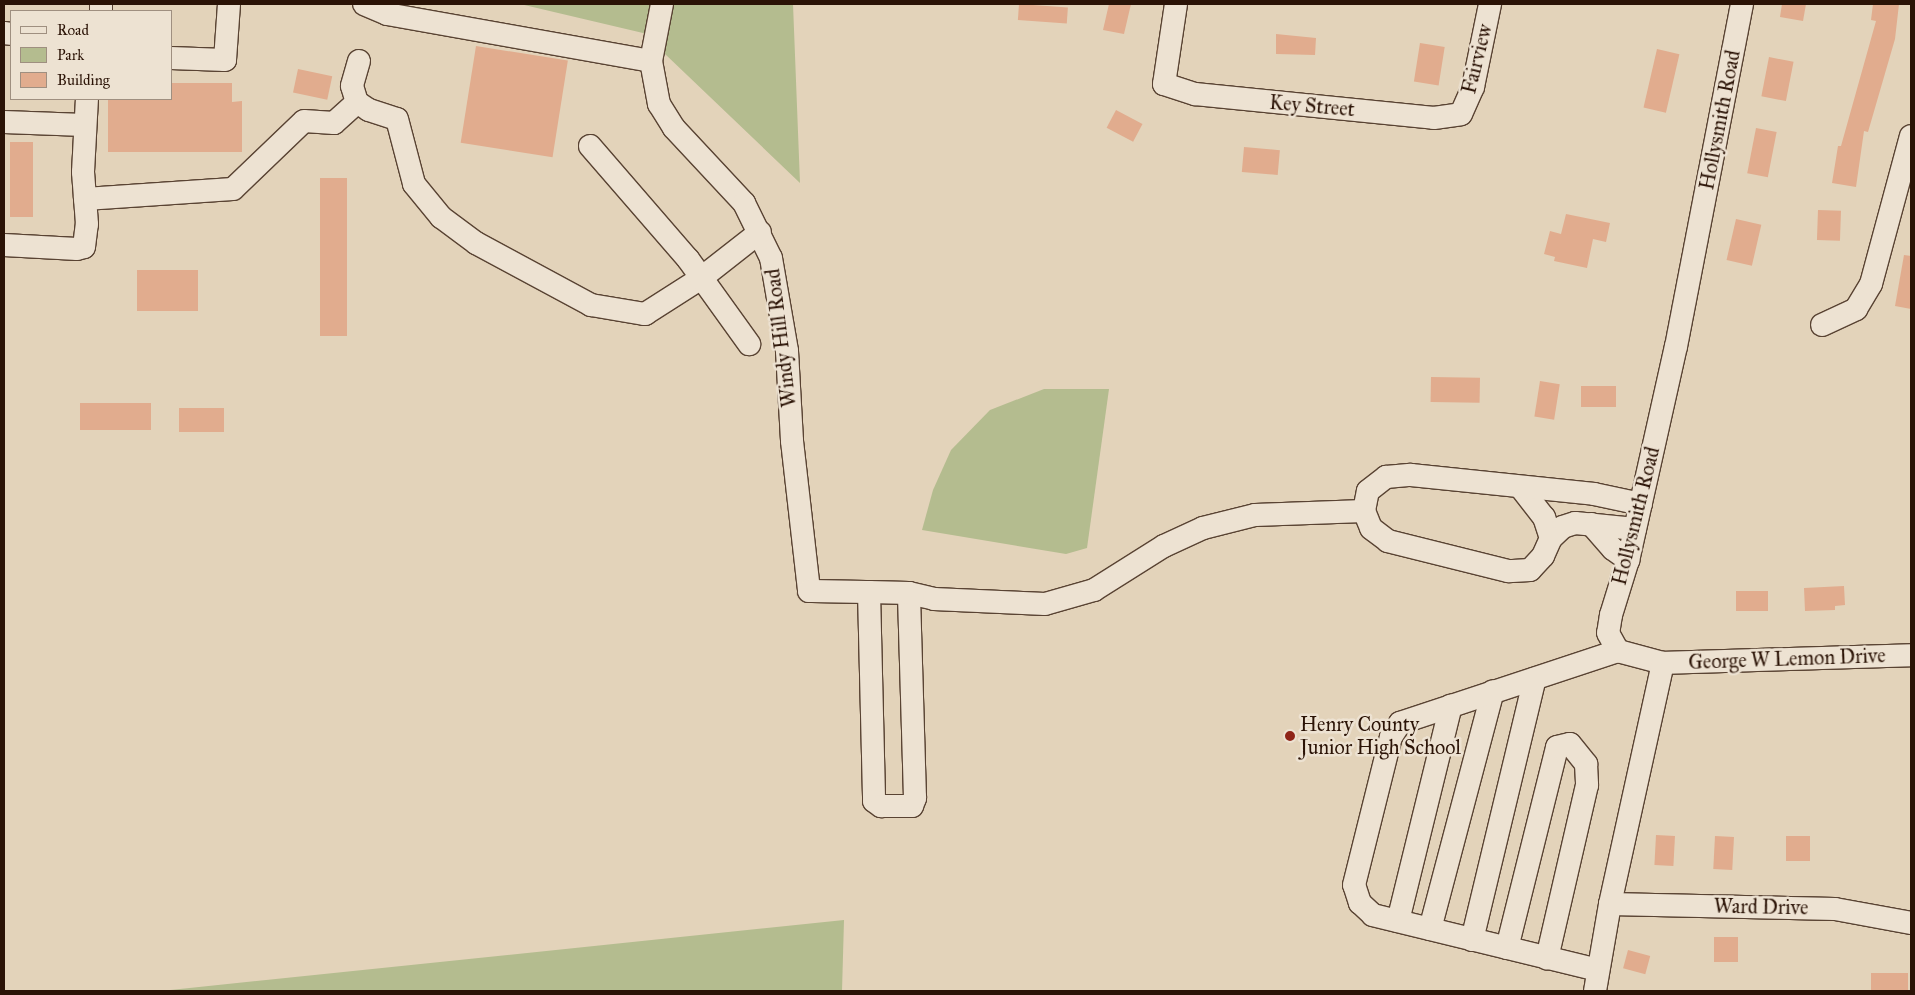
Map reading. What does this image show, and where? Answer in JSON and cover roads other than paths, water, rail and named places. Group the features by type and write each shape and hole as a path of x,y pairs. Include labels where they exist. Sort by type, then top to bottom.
{"street":[{"path":"172,58 225,60 229,4"},
{"path":"364,4 387,14 651,61"},
{"name":"Windy Hill Road","path":"662,4 651,61 659,104 674,128 744,203 760,232 771,258 780,296 809,591 869,592"},
{"name":"Key Street","path":"1176,4 1164,84 1195,94 1275,103 1434,118 1461,114"},
{"name":"Fairview","path":"1461,114 1473,87 1490,4"},
{"name":"Hollysmith Road","path":"1618,651 1608,633 1611,615 1628,560 1676,346 1742,4"},
{"path":"359,61 352,86 357,102 369,110 397,120 414,184 441,217 476,243 591,305 645,314 700,279 760,232"},
{"path":"4,245 82,249 85,245 87,224 84,125 87,100"},
{"path":"85,199 233,189 304,121 334,123 357,102"},
{"path":"4,122 84,125"},
{"path":"1822,325 1856,309 1871,284 1911,136"},
{"path":"590,146 688,259 700,279 749,344"},
{"path":"1635,529 1575,523 1563,527 1551,538 1543,556 1530,570 1508,571 1388,541 1371,528 1364,511 1368,491 1386,477 1412,475 1521,488 1594,494 1641,504"},
{"path":"1521,488 1544,517 1551,538"},
{"path":"910,593 915,798 912,806 881,806 874,801 869,592 910,593 934,599 1045,604 1094,590 1164,546 1203,528 1255,515 1364,511"},
{"path":"1590,524 1613,549 1628,560"},
{"path":"1618,651 1663,663 1610,904 1596,981 1546,958 1365,911 1355,895 1356,876 1391,737 1407,719 1618,651"},
{"name":"George W Lemon Drive","path":"1663,663 1911,655"},
{"path":"1472,940 1535,678"},
{"path":"1430,929 1493,691"},
{"path":"1398,921 1451,705"},
{"path":"1507,948 1557,747 1570,744 1586,764 1587,785 1546,958"},
{"name":"Ward Drive","path":"1610,904 1835,909 1911,923"}],"place":[{"name":"Henry County Junior High School","path":"1290,736"}]}
